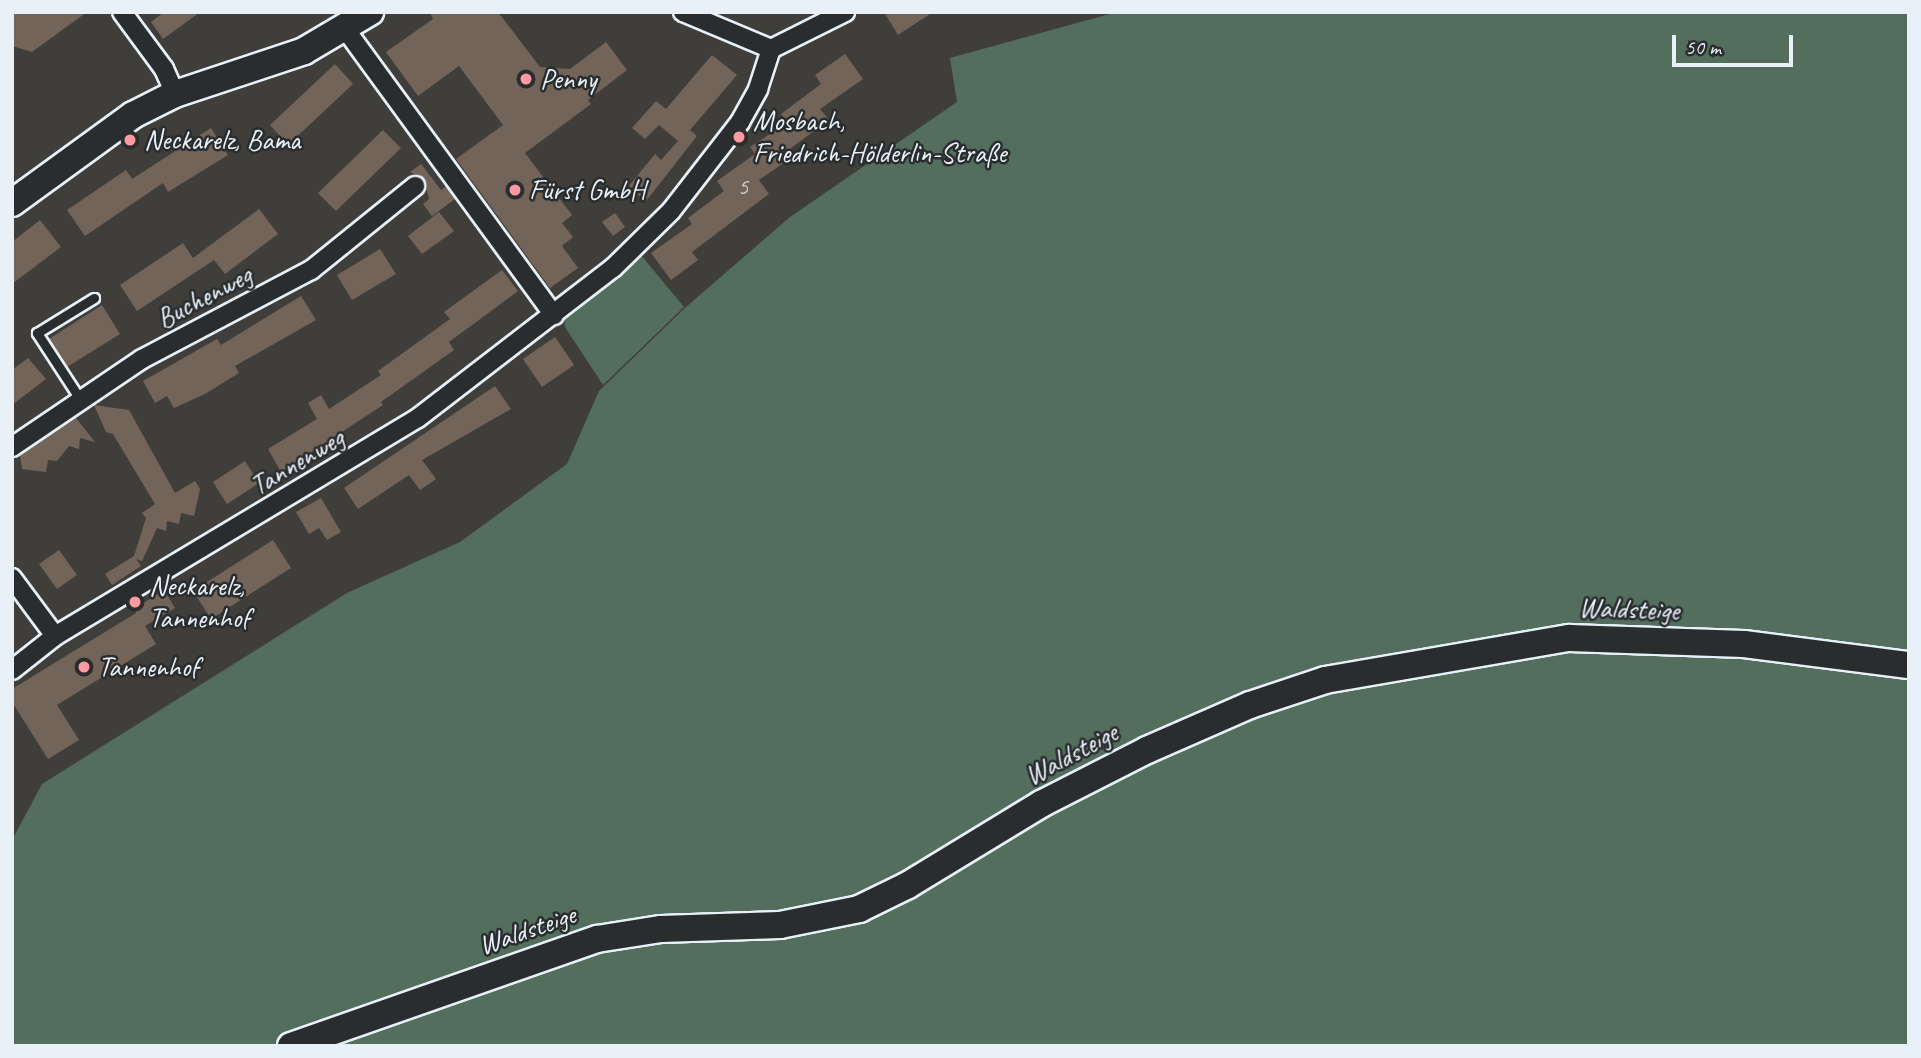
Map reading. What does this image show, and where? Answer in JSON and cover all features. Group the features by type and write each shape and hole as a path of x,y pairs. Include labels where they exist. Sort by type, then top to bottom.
{"street":[{"path":"122,12 164,69 175,94"},
{"path":"12,204 133,114 175,94 304,51 346,30 370,12"},
{"path":"682,12 771,49 845,12"},
{"path":"346,30 554,315"},
{"name":"Tannenweg","path":"12,670 55,636 418,418 613,268 671,211 740,122 758,89 771,49"},
{"name":"Buchenweg","path":"12,447 152,354 311,270 415,186"},
{"path":"12,578 55,636"},
{"name":"Waldsteige","path":"291,1046 597,940 662,929 779,925 859,909 908,885 1041,804 1147,750 1226,714 1325,680 1569,638 1744,644 1909,665"}],"lane":[{"path":"80,400 37,333 94,298"}],"green space":[{"path":"1117,12 1909,12 1909,1046 12,1046 12,840 42,784 347,593 460,542 567,464 599,391 686,307 790,217 957,102 950,58"},
{"path":"640,254 684,307 603,385 565,327 564,318"}],"building":[{"path":"12,12 87,12 32,52 12,46"},
{"path":"164,12 200,12 163,39 151,22"},
{"path":"430,12 498,12 540,67 570,69 606,42 627,70 588,100 591,104 525,153 572,215 562,223 573,237 562,246 578,268 550,288 456,159 503,125 459,66 418,96 386,52 433,19"},
{"path":"884,12 933,12 898,35"},
{"path":"845,54 863,79 820,109 829,120 791,148 795,155 759,180 769,194 692,252 698,260 671,280 651,253 692,224 688,218 724,191 717,181 755,154 750,147 787,123 781,114 821,84 815,75"},
{"path":"712,55 737,75 690,130 697,136 646,201 628,187 655,154 661,160 678,141 659,125 645,139 632,128 656,101 666,109"},
{"path":"335,64 353,84 288,145 270,125"},
{"path":"211,128 228,155 168,192 163,183 85,236 67,210 126,170 132,179"},
{"path":"383,130 401,148 336,211 318,193"},
{"path":"421,164 441,190 446,186 455,199 432,216 423,204 429,199 424,179 410,172"},
{"path":"259,209 278,234 225,274 214,260 137,311 120,285 183,243 193,258"},
{"path":"439,212 454,231 422,254 408,236"},
{"path":"615,213 625,227 613,236 602,222"},
{"path":"40,220 61,247 12,284 12,242"},
{"path":"380,249 396,274 352,300 337,275"},
{"path":"502,270 518,291 449,342 454,350 381,402 383,405 281,472 268,449 317,419 308,403 321,395 329,409 381,375 378,371 450,319 444,312"},
{"path":"301,296 316,320 235,366 239,373 205,394 174,408 167,396 155,403 143,381 217,339 221,345"},
{"path":"102,305 120,334 67,367 49,339"},
{"path":"555,337 574,365 542,387 523,359"},
{"path":"28,358 46,379 12,405 12,370"},
{"path":"495,386 511,409 422,460 436,479 420,490 409,475 358,509 344,488"},
{"path":"94,405 129,410 175,493 195,481 200,489 194,516 181,513 179,524 167,521 166,531 157,528 142,561 136,559 141,566 112,585 105,574 134,556 146,518 142,513 155,504 113,434 106,432"},
{"path":"76,418 95,442 80,438 79,449 69,446 57,461 48,460 46,472 22,469 20,455"},
{"path":"245,461 259,483 227,504 213,482"},
{"path":"321,498 341,532 327,540 319,528 309,534 296,512"},
{"path":"273,540 291,568 211,619 193,591"},
{"path":"59,550 77,575 57,589 39,564"},
{"name":"Tannenhof","path":"164,590 175,608 145,626 156,644 57,705 79,740 48,759 12,702 12,689 136,613 134,609"}],"place":[{"name":"Penny","path":"526,79"},
{"name":"Mosbach, Friedrich-Hölderlin-Straße","path":"739,137"},
{"name":"Neckarelz, Bama","path":"130,140"},
{"name":"Fürst GmbH","path":"515,190"},
{"name":"Neckarelz, Tannenhof","path":"135,602"},
{"name":"Tannenhof","path":"84,667"}]}
